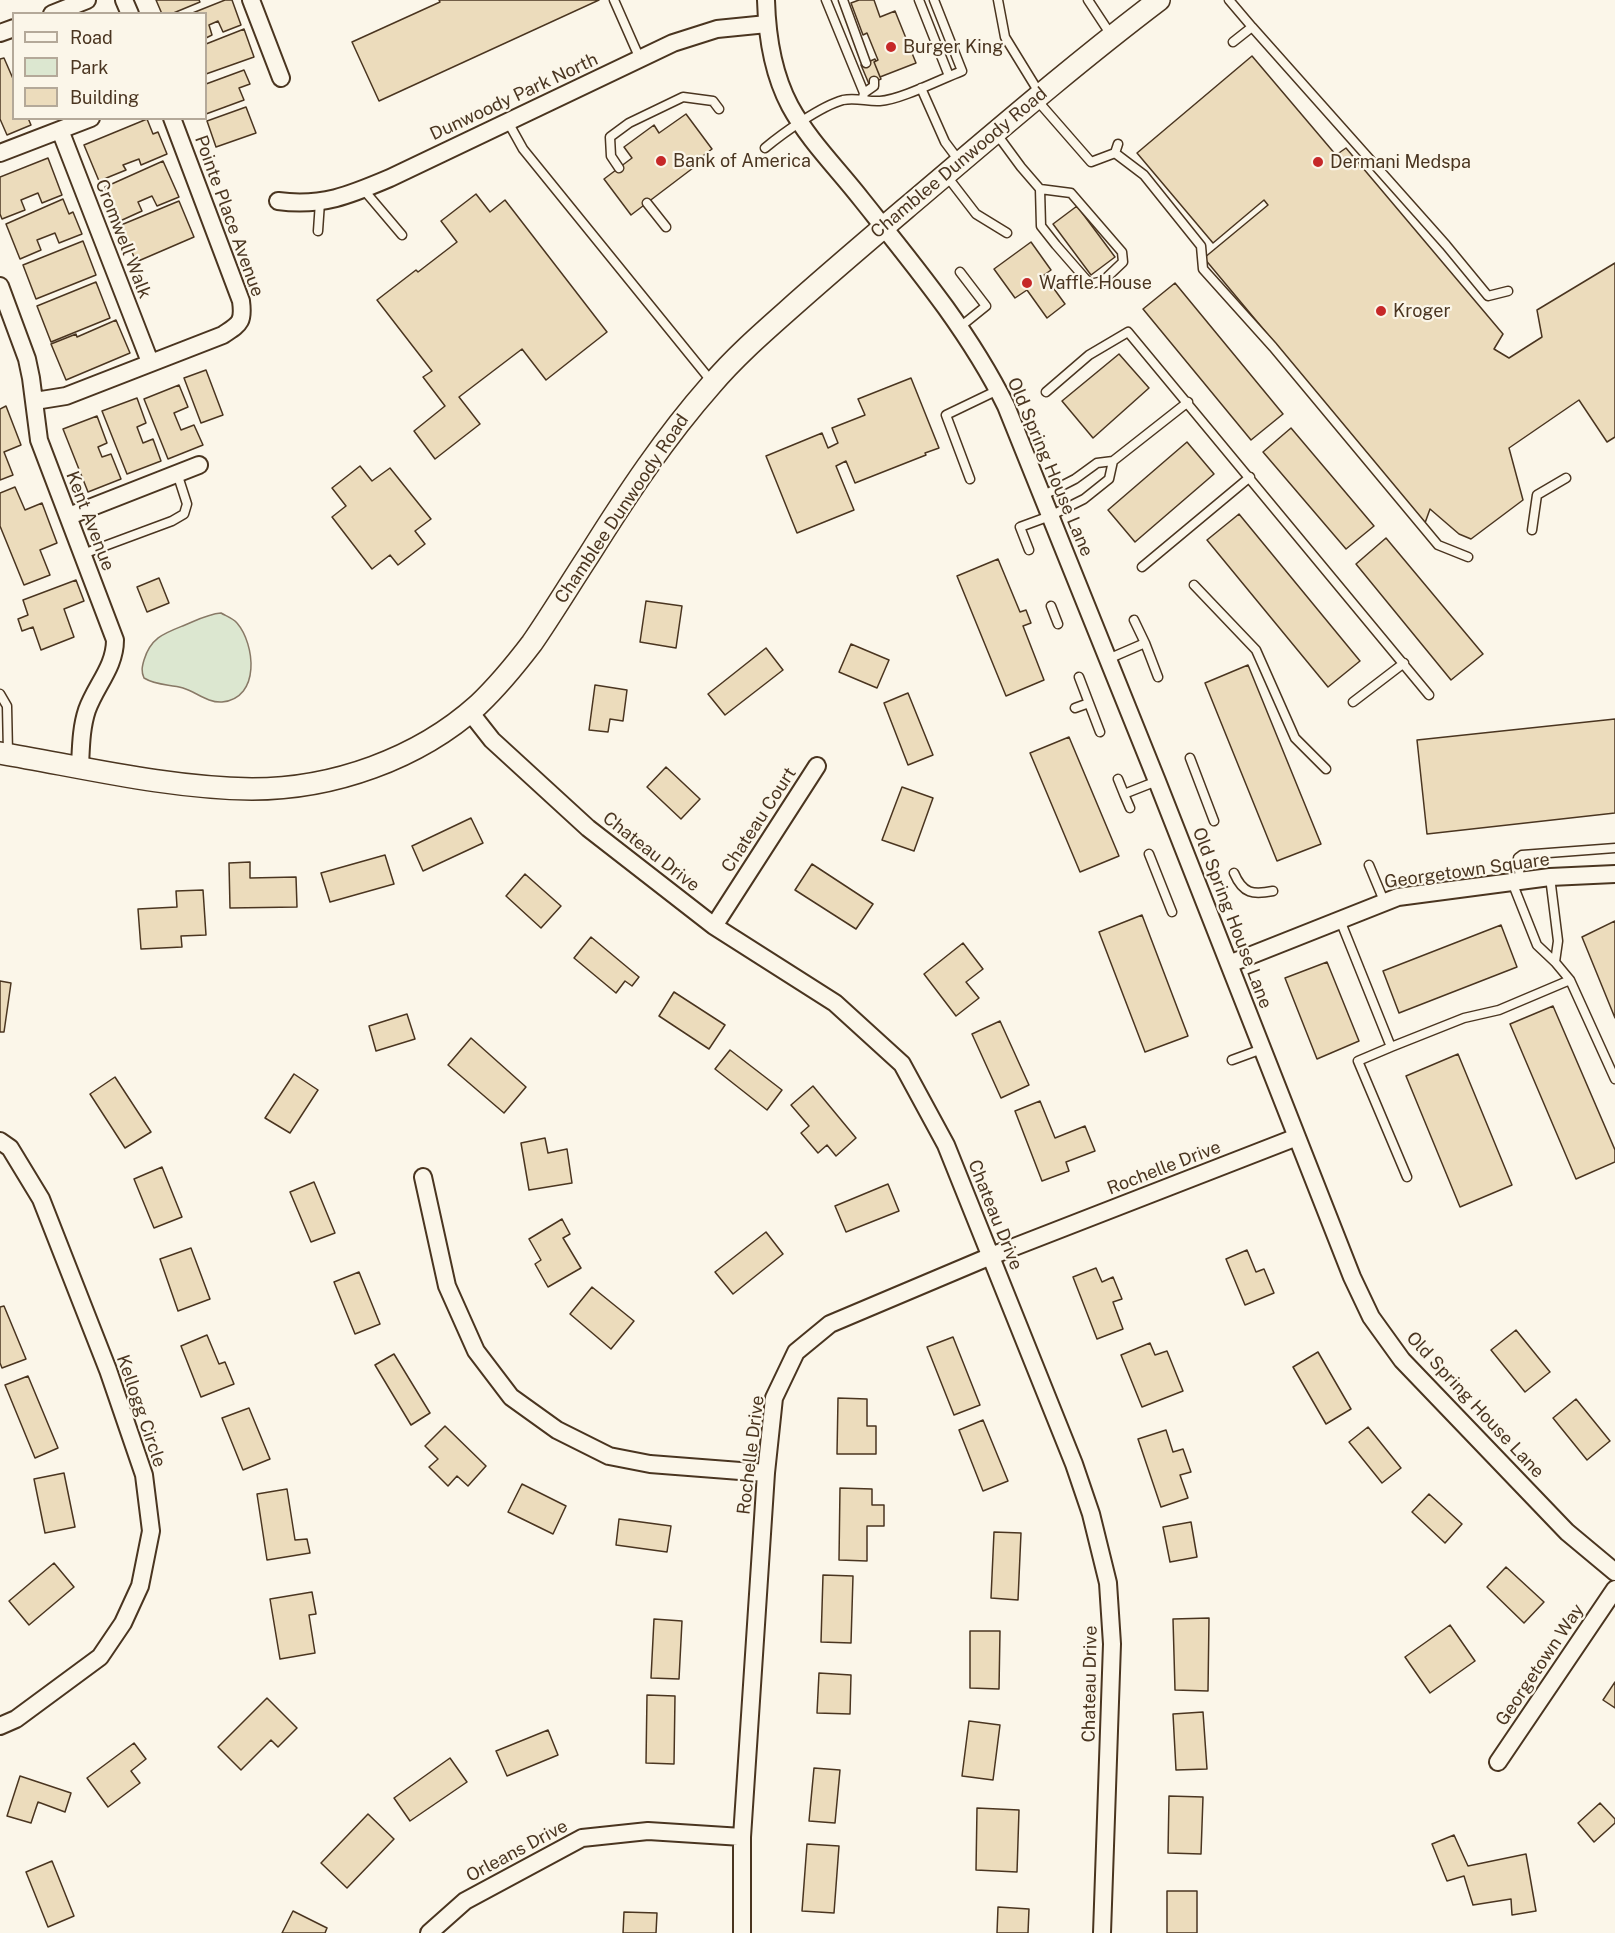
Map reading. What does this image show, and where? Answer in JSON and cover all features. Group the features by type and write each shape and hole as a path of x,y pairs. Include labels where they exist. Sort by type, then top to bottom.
{"street":[{"path":"56,12 87,0"},
{"path":"251,0 281,78"},
{"name":"Old Spring House Lane","path":"766,0 767,24 782,87 800,123 884,227 960,327 998,390 1157,781 1361,1297 1371,1317 1402,1360 1567,1532 1615,1572"},
{"name":"Chamblee Dunwoody Road","path":"4,753 195,785 248,789 299,786 341,777 395,757 428,741 470,712 489,694 532,642 658,451 712,383 743,351 848,256 1112,36 1159,0"},
{"name":"Dunwoody Park North","path":"278,201 298,204 320,202 349,195 699,33 767,24"},
{"path":"0,153 86,120"},
{"name":"Pointe Place Avenue","path":"34,401 66,396 223,335 240,323 243,315 241,302 173,120"},
{"name":"Cromwell Walk","path":"60,130 150,362"},
{"name":"Kent Avenue","path":"0,286 27,359 39,440 115,640 112,663 87,710 82,727 80,766"},
{"path":"69,516 199,465"},
{"name":"Chateau Drive","path":"470,712 492,740 588,828 714,926 835,1003 902,1064 946,1145 1074,1464 1108,1583 1112,1644 1102,1933"},
{"name":"Chateau Court","path":"714,926 817,766"},
{"name":"Georgetown Square","path":"1229,964 1398,897 1550,877 1615,874"},
{"name":"Rochelle Drive","path":"742,1933 742,1838 766,1473 774,1398 796,1352 830,1324 991,1256 1297,1137"},
{"name":"Kellogg Circle","path":"0,1142 10,1148 41,1199 108,1370 144,1475 151,1531 140,1586 123,1623 99,1657 16,1719 0,1726"},
{"path":"423,1178 447,1286 476,1351 511,1397 557,1430 609,1456 650,1464 766,1473"},
{"name":"Georgetown Way","path":"1498,1762 1615,1589"},
{"name":"Orleans Drive","path":"429,1933 465,1901 582,1838 648,1831 742,1838"}],"lane":[{"path":"614,0 640,59"},
{"path":"826,0 863,95 879,102 897,98 962,71 934,0"},
{"path":"842,0 866,63"},
{"path":"919,0 949,76"},
{"path":"998,0 1005,37 1038,97 1091,162 1117,149 1144,174 1201,246 1203,269 1273,347 1438,545 1467,556"},
{"path":"1088,0 1112,36"},
{"path":"1229,0 1446,245 1488,296 1508,291"},
{"path":"1233,42 1252,27"},
{"path":"765,148 800,123 843,100 863,95 874,86 874,81"},
{"path":"921,87 945,142 953,168 976,214 1007,233"},
{"path":"619,168 611,156 610,137 629,123 683,98 712,101 719,109"},
{"path":"508,122 523,149 712,383"},
{"path":"996,133 1040,189 1041,226 1090,284 1103,280 1123,262 1122,252 1071,193 1040,189"},
{"path":"363,189 402,236"},
{"path":"318,231 320,202"},
{"path":"647,203 666,227"},
{"path":"960,272 986,306 960,327"},
{"path":"1046,392 1089,356 1128,332 1429,695"},
{"path":"970,479 946,415 998,390"},
{"path":"1042,496 1075,479 1096,464 1113,461 1188,402"},
{"path":"1029,550 1020,526 1050,516 1084,499 1109,479 1113,461"},
{"path":"83,554 172,521 184,514 187,504 177,473"},
{"path":"1142,567 1250,477"},
{"path":"1532,530 1537,495 1566,478"},
{"path":"1194,585 1256,650 1295,738 1326,769"},
{"path":"1051,606 1058,624"},
{"path":"1134,620 1158,677"},
{"path":"1108,659 1145,643"},
{"path":"1353,702 1404,663"},
{"path":"1079,677 1100,732"},
{"path":"0,694 7,706 4,753"},
{"path":"1075,708 1089,703"},
{"path":"1190,758 1214,821"},
{"path":"1118,779 1130,808"},
{"path":"1124,794 1157,781"},
{"path":"1615,848 1522,855 1518,858 1516,881 1537,945 1570,980 1615,1079"},
{"path":"1149,854 1172,912"},
{"path":"1369,865 1384,901"},
{"path":"1234,873 1244,889 1258,894 1274,891"},
{"path":"1550,877 1558,940 1555,962"},
{"path":"1340,920 1391,1047"},
{"path":"1407,1177 1358,1061 1464,1018 1499,1010 1570,980"},
{"path":"1232,1060 1262,1049"}],"green space":[{"path":"221,613 237,623 248,644 250,656 249,681 235,698 222,702 212,701 183,688 158,684 144,678 142,669 144,660 155,641 171,631 207,616"}],"building":[{"path":"156,0 199,0 200,2 176,12 161,12"},
{"path":"225,0 232,0 241,25 223,32 218,21 209,25 212,35 207,38 207,12 195,12"},
{"path":"439,0 599,0 379,101 352,42 440,2"},
{"name":"Burger King","path":"859,0 874,0 880,17 895,11 916,63 880,77 874,62 878,60 867,33 863,35 851,3"},
{"path":"244,29 254,57 207,74 207,44"},
{"path":"1252,56 1336,155 1346,148 1503,334 1494,349 1509,358 1542,337 1537,310 1615,263 1615,437 1607,442 1579,400 1509,448 1523,500 1471,539 1459,534 1430,509 1425,523 1204,258 1268,205 1264,200 1213,243 1137,153"},
{"path":"4,58 12,76 12,120 29,120 31,125 7,135 0,119 0,59"},
{"path":"875,59 874,62 881,79 869,84 861,65"},
{"path":"244,70 250,84 239,88 244,100 207,114 207,84"},
{"path":"246,107 256,133 216,147 207,121"},
{"name":"Bank of America","path":"686,114 712,149 691,165 693,168 631,215 604,179 632,158 624,147 654,125 659,133"},
{"path":"147,120 153,134 158,132 167,154 141,165 139,159 123,165 126,170 99,181 84,145"},
{"path":"48,158 62,195 42,203 38,193 21,200 25,210 2,219 0,177"},
{"path":"163,161 179,197 157,206 152,196 138,202 142,211 120,221 105,187"},
{"path":"476,194 490,212 505,200 607,332 546,380 522,349 459,397 480,424 435,459 414,431 445,406 423,377 432,371 377,300 457,242 441,221"},
{"path":"63,199 69,214 73,212 82,234 59,243 55,233 37,240 41,250 20,259 6,224"},
{"path":"179,201 194,237 136,262 121,225"},
{"path":"1077,206 1115,257 1091,275 1053,224"},
{"path":"83,241 96,275 36,299 23,265"},
{"name":"Waffle House","path":"1031,242 1051,270 1044,275 1065,304 1047,318 1027,290 1015,298 994,269"},
{"path":"96,282 110,318 51,342 37,306"},
{"path":"1175,283 1283,414 1251,440 1143,309"},
{"path":"116,320 130,353 66,380 51,344 76,334 77,337"},
{"path":"1119,354 1149,388 1093,438 1062,401"},
{"path":"206,370 223,415 201,423 184,378"},
{"path":"911,378 939,448 855,483 846,461 836,466 854,510 797,533 766,456 822,433 828,448 838,443 832,428 865,415 858,399"},
{"path":"179,385 188,407 174,413 181,430 194,425 203,445 168,459 144,399"},
{"path":"137,398 146,423 137,427 143,443 153,439 161,461 127,474 102,411"},
{"path":"6,406 21,445 4,452 13,475 0,480 0,409"},
{"path":"97,416 107,443 98,447 102,457 111,454 121,479 88,492 63,429"},
{"path":"1291,428 1374,526 1346,549 1263,452"},
{"path":"1187,442 1214,474 1135,542 1108,510"},
{"path":"360,466 372,481 390,468 431,519 415,531 425,544 398,565 390,555 372,569 332,517 346,506 332,488"},
{"path":"15,487 25,510 42,503 57,543 40,550 50,575 24,585 0,526 0,493"},
{"path":"1239,514 1360,661 1328,687 1207,540"},
{"path":"1386,538 1483,654 1451,680 1356,564"},
{"path":"998,559 1020,612 1026,610 1031,623 1023,626 1044,680 1006,696 957,576"},
{"path":"159,578 169,603 147,612 137,587"},
{"path":"76,580 84,601 64,609 74,637 41,650 33,627 22,631 18,619 28,615 23,600"},
{"path":"646,601 682,606 676,648 640,642"},
{"path":"851,644 889,660 877,688 839,672"},
{"path":"766,648 783,670 725,715 708,694"},
{"path":"1248,665 1321,844 1277,861 1205,683"},
{"path":"595,685 627,690 623,721 610,719 608,732 589,730"},
{"path":"908,693 933,755 908,765 884,703"},
{"path":"1615,719 1615,813 1427,834 1417,740"},
{"path":"1069,737 1119,856 1080,872 1030,753"},
{"path":"666,767 700,799 681,819 647,787"},
{"path":"902,787 933,798 914,851 882,840"},
{"path":"471,818 483,843 423,871 412,846"},
{"path":"385,855 394,884 330,902 321,873"},
{"path":"250,862 250,878 296,877 297,907 230,908 229,863"},
{"path":"812,864 873,904 856,929 795,890"},
{"path":"525,874 561,906 541,928 506,896"},
{"path":"203,890 206,935 181,936 182,947 141,949 138,909 177,907 176,891"},
{"path":"1142,915 1188,1036 1145,1052 1099,932"},
{"path":"1615,921 1615,1018 1582,937"},
{"path":"1501,925 1517,967 1399,1013 1383,971"},
{"path":"591,937 639,977 632,986 625,981 616,993 574,958"},
{"path":"963,943 983,969 966,982 979,998 956,1016 924,974"},
{"path":"1327,962 1359,1041 1317,1059 1285,978"},
{"path":"0,981 11,983 4,1032 0,1032"},
{"path":"674,992 725,1025 709,1049 659,1016"},
{"path":"1553,1006 1615,1150 1615,1162 1576,1179 1510,1024"},
{"path":"407,1014 415,1039 376,1051 369,1026"},
{"path":"1000,1021 1029,1085 1001,1098 972,1034"},
{"path":"471,1038 526,1087 504,1113 448,1065"},
{"path":"730,1050 782,1090 767,1110 715,1069"},
{"path":"1458,1054 1512,1185 1460,1207 1406,1076"},
{"path":"294,1074 318,1090 290,1133 265,1118"},
{"path":"115,1077 151,1132 125,1148 90,1094"},
{"path":"813,1086 856,1138 836,1156 827,1145 818,1153 801,1133 809,1126 791,1105"},
{"path":"1040,1101 1055,1138 1085,1126 1095,1151 1066,1162 1069,1171 1042,1181 1015,1111"},
{"path":"545,1138 548,1153 567,1149 572,1183 529,1190 521,1143"},
{"path":"162,1167 182,1217 154,1228 134,1179"},
{"path":"314,1182 335,1233 311,1242 290,1192"},
{"path":"888,1184 899,1211 846,1232 835,1206"},
{"path":"562,1219 570,1234 563,1238 581,1268 548,1287 535,1264 541,1260 529,1239"},
{"path":"766,1232 783,1254 733,1294 715,1272"},
{"path":"191,1248 210,1299 178,1311 160,1259"},
{"path":"1247,1250 1256,1272 1264,1269 1274,1293 1245,1305 1226,1259"},
{"path":"1096,1268 1102,1282 1113,1277 1122,1299 1113,1302 1123,1329 1097,1339 1073,1277"},
{"path":"359,1272 380,1324 355,1334 334,1282"},
{"path":"592,1287 634,1321 611,1349 570,1314"},
{"path":"4,1306 26,1359 2,1368 0,1363 0,1307"},
{"path":"1516,1330 1550,1372 1525,1392 1491,1350"},
{"path":"207,1335 219,1364 225,1362 234,1384 201,1397 181,1346"},
{"path":"953,1337 980,1405 954,1415 927,1347"},
{"path":"1150,1343 1155,1355 1167,1351 1183,1391 1142,1407 1121,1355"},
{"path":"1318,1352 1351,1409 1326,1424 1293,1367"},
{"path":"394,1354 430,1413 411,1425 375,1365"},
{"path":"28,1376 58,1448 35,1458 5,1385"},
{"path":"838,1398 867,1399 867,1426 876,1426 876,1454 837,1454"},
{"path":"1576,1399 1610,1441 1587,1460 1553,1418"},
{"path":"249,1408 270,1459 243,1470 222,1418"},
{"path":"983,1420 1008,1481 983,1491 959,1430"},
{"path":"445,1426 486,1466 468,1486 457,1476 448,1486 429,1467 438,1459 425,1446"},
{"path":"1368,1427 1401,1468 1382,1483 1349,1442"},
{"path":"1166,1430 1173,1452 1183,1449 1191,1472 1180,1475 1188,1498 1161,1507 1138,1439"},
{"path":"64,1473 75,1527 45,1533 34,1479"},
{"path":"522,1484 566,1506 553,1534 508,1512"},
{"path":"840,1488 872,1489 872,1505 884,1505 884,1526 867,1526 867,1561 839,1560"},
{"path":"287,1489 295,1540 307,1539 310,1553 267,1560 257,1494"},
{"path":"1429,1494 1462,1524 1445,1543 1412,1512"},
{"path":"619,1519 671,1526 667,1552 616,1545"},
{"path":"1191,1522 1197,1557 1170,1562 1163,1527"},
{"path":"994,1532 1021,1533 1018,1600 991,1598"},
{"path":"54,1563 74,1587 29,1625 9,1601"},
{"path":"1506,1567 1544,1602 1524,1623 1487,1587"},
{"path":"823,1575 853,1576 851,1643 821,1642"},
{"path":"312,1592 316,1614 309,1615 315,1653 280,1659 270,1599"},
{"path":"1209,1618 1208,1691 1175,1690 1173,1619"},
{"path":"654,1619 682,1621 679,1679 651,1678"},
{"path":"1450,1625 1475,1661 1430,1693 1405,1657"},
{"path":"970,1631 1000,1631 999,1689 970,1688"},
{"path":"819,1673 851,1675 850,1714 817,1713"},
{"path":"1615,1682 1615,1708 1603,1700"},
{"path":"647,1695 675,1696 674,1764 646,1763"},
{"path":"267,1698 297,1728 278,1747 271,1740 241,1770 218,1747"},
{"path":"1203,1712 1207,1769 1176,1770 1173,1714"},
{"path":"969,1721 1000,1725 993,1780 962,1776"},
{"path":"548,1730 558,1755 507,1776 496,1751"},
{"path":"134,1743 146,1759 131,1771 140,1783 108,1807 87,1778"},
{"path":"450,1758 467,1782 410,1821 394,1798"},
{"path":"814,1768 840,1770 835,1823 809,1821"},
{"path":"20,1776 71,1793 65,1812 38,1802 31,1823 7,1816"},
{"path":"1169,1796 1203,1797 1201,1854 1168,1853"},
{"path":"1600,1803 1615,1819 1615,1823 1594,1842 1578,1823"},
{"path":"977,1808 1019,1810 1017,1872 976,1870"},
{"path":"368,1814 394,1839 347,1888 321,1863"},
{"path":"1454,1835 1468,1866 1526,1854 1536,1911 1512,1915 1511,1899 1473,1905 1464,1876 1447,1881 1432,1844"},
{"path":"807,1844 839,1846 834,1913 802,1911"},
{"path":"52,1861 74,1916 48,1927 26,1872"},
{"path":"1167,1891 1197,1891 1197,1933 1167,1933"},
{"path":"998,1907 1029,1909 1028,1933 997,1933"},
{"path":"293,1911 327,1928 325,1933 282,1933"},
{"path":"624,1912 657,1913 656,1933 623,1933"}],"place":[{"name":"Burger King","path":"891,47"},
{"name":"Bank of America","path":"661,161"},
{"name":"Dermani Medspa","path":"1318,162"},
{"name":"Waffle House","path":"1027,283"},
{"name":"Kroger","path":"1381,311"}]}
